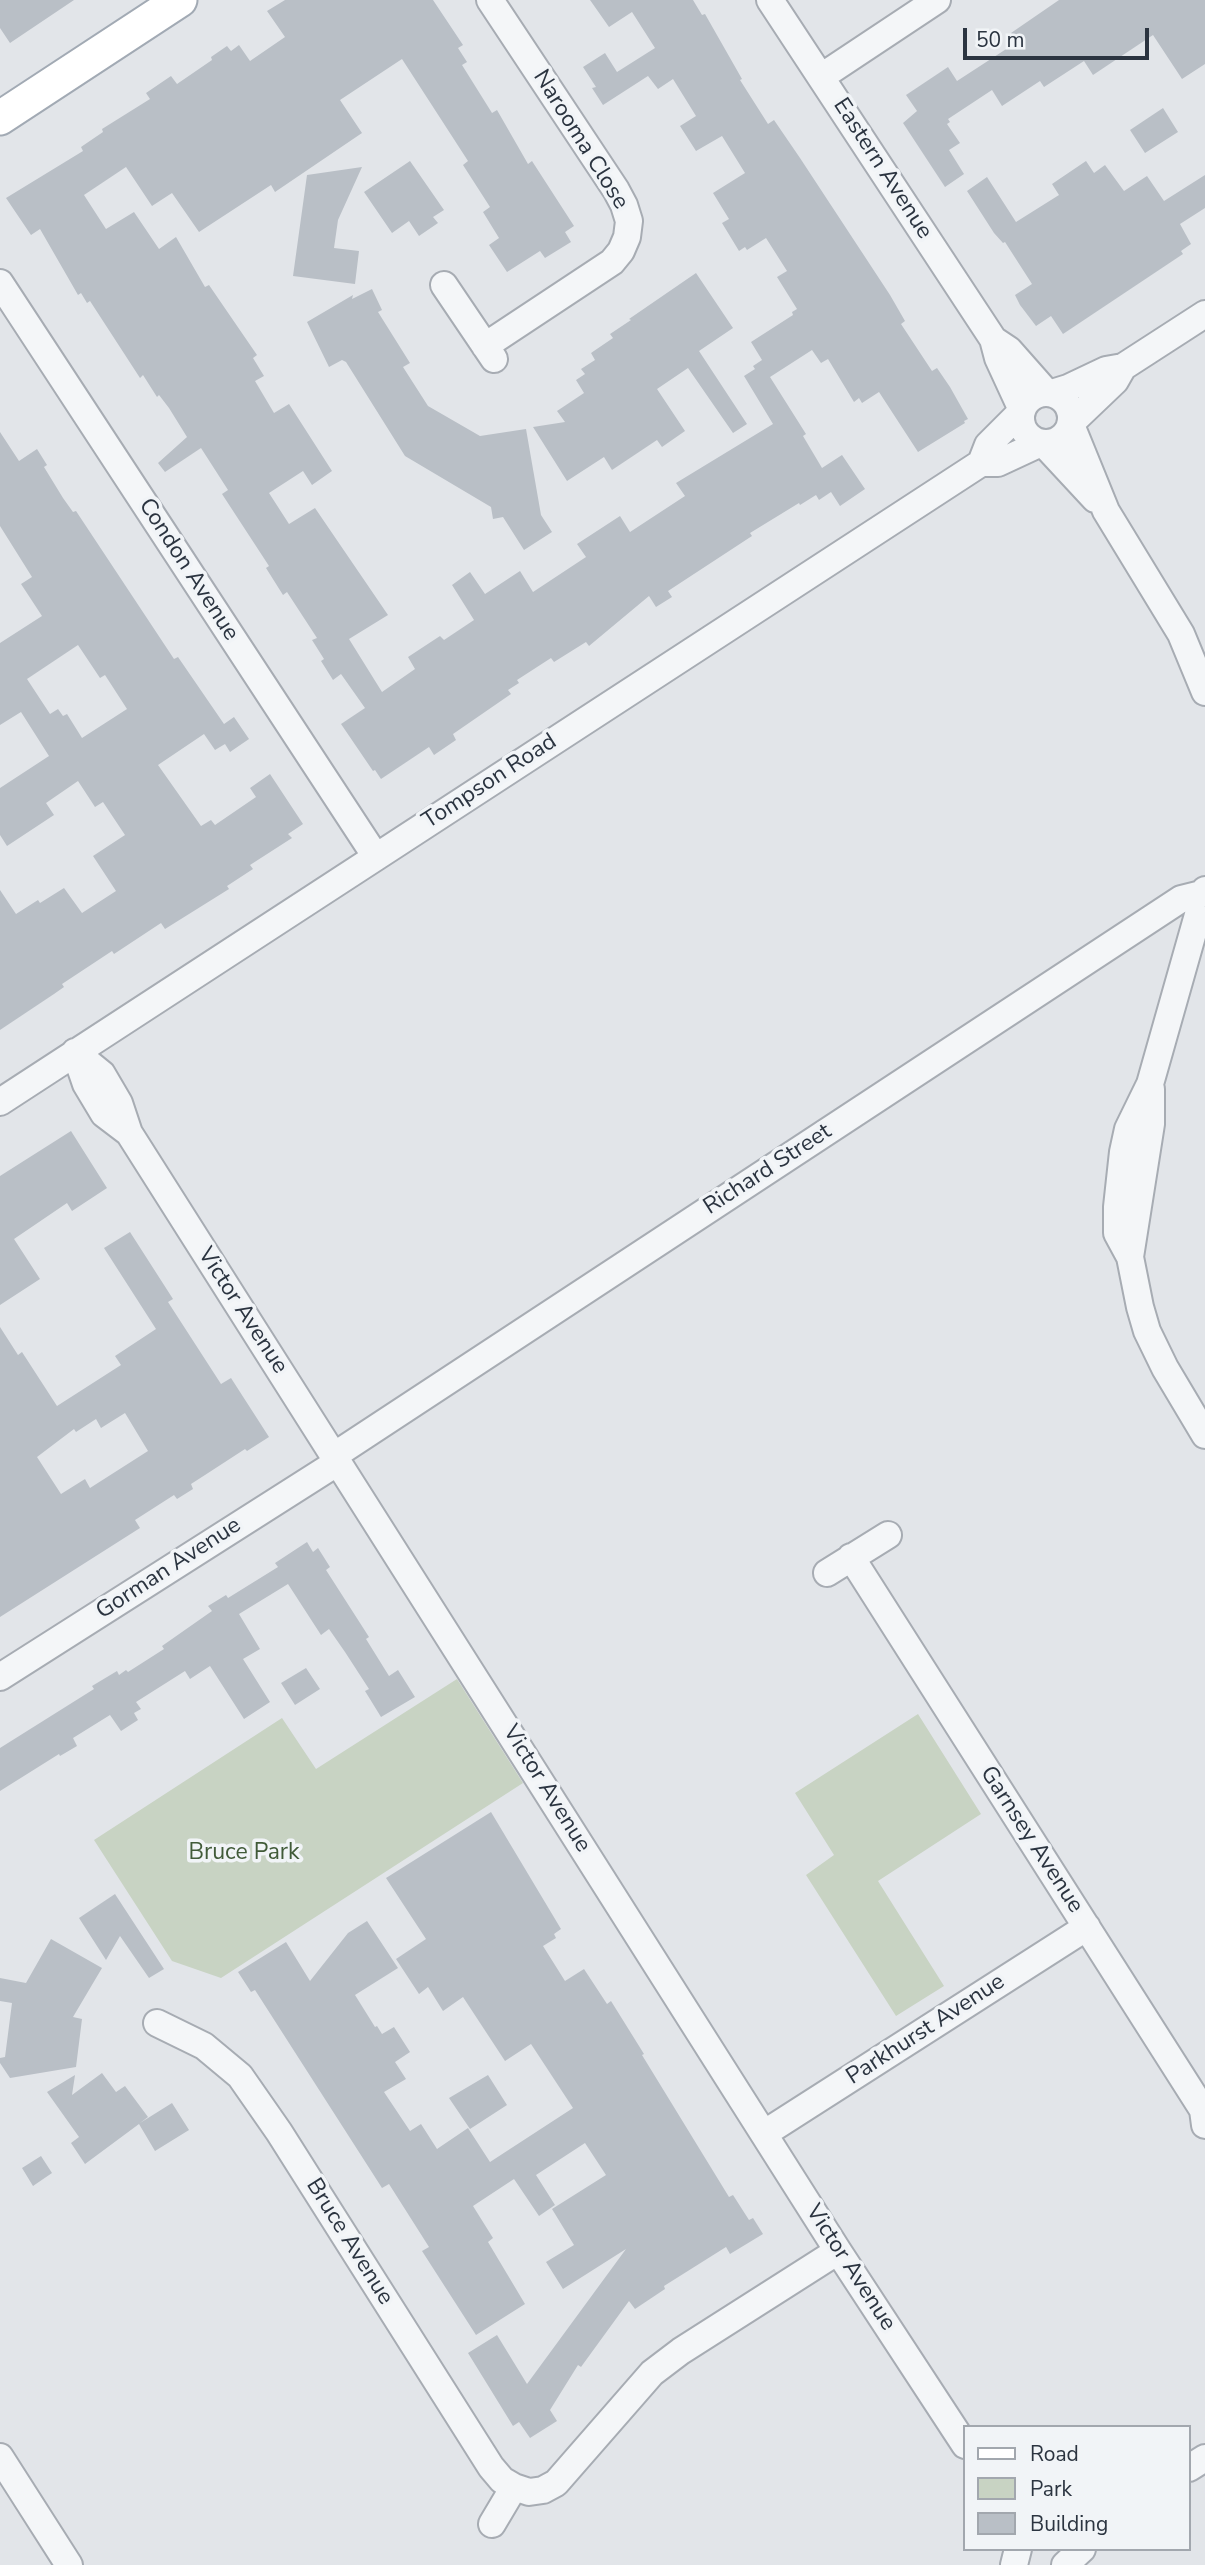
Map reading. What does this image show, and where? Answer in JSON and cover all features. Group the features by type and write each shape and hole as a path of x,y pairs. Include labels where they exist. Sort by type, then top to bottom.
{"main road":[{"path":"0,118 180,0"}],"street":[{"name":"Narooma Close","path":"444,285 490,353 612,262 624,244 629,221 616,190 490,0"},
{"name":"Eastern Avenue","path":"770,0 993,339 998,358 1022,411"},
{"path":"821,77 937,0"},
{"name":"Condon Avenue","path":"0,283 376,856"},
{"path":"1106,511 1042,443 1030,438 1021,419 1022,411 1029,399 1068,388 1106,370 1123,367 1205,314"},
{"name":"Eastern Avenue","path":"993,339 1009,350 1049,393"},
{"path":"1042,443 1060,439 1071,424 1115,381 1123,367"},
{"path":"1049,393 1061,397 1068,404 1071,424 1106,511 1181,634 1205,692"},
{"name":"Tompson Road","path":"981,463 988,445 1022,411"},
{"name":"Tompson Road","path":"0,1101 981,463 998,463 1042,443"},
{"path":"1205,892 1150,1084 1151,1124 1130,1256 1139,1307 1147,1331 1165,1368 1205,1435"},
{"name":"Richard Street","path":"336,1458 1170,906 1181,899 1205,892"},
{"name":"Victor Avenue","path":"75,1052 86,1084 104,1114 128,1133 838,2250 964,2443"},
{"name":"Gorman Avenue","path":"0,1677 336,1458"},
{"path":"827,1573 888,1535"},
{"name":"Garnsey Avenue","path":"851,1558 1203,2110 1205,2125"},
{"name":"Parkhurst Avenue","path":"765,2133 1087,1927"},
{"name":"Bruce Avenue","path":"157,2023 204,2046 240,2076 279,2132 491,2467 502,2480 514,2487"},
{"path":"492,2524 514,2487 529,2491 543,2490 556,2483 652,2373 681,2351 838,2250"},
{"path":"0,2457 69,2565"},
{"path":"1064,2565 1080,2551"}],"green space":[{"name":"Bruce Park","path":"457,1679 523,1783 221,1978 172,1961 94,1840 282,1718 316,1769"},
{"path":"918,1714 981,1814 878,1881 944,1986 896,2016 806,1875 834,1855 795,1793"}],"building":[{"path":"0,0 74,0 10,43 0,28"},
{"path":"285,0 433,0 463,45 458,48 467,62 462,65 492,113 497,110 528,164 532,161 574,226 565,232 571,242 545,258 540,251 507,272 489,245 499,238 483,212 490,207 463,165 468,161 402,59 340,100 362,133 275,192 271,185 199,232 172,193 152,206 126,167 84,195 106,229 134,212 159,249 176,237 205,287 209,285 257,355 253,358 264,376 255,381 274,413 289,404 332,471 312,485 303,471 269,493 289,524 315,508 388,615 349,639 382,692 415,669 408,657 440,636 444,640 474,620 452,585 470,572 485,594 520,571 533,592 586,557 577,544 620,516 630,532 685,496 676,483 773,424 744,376 762,360 751,342 793,315 792,312 797,309 777,277 787,271 766,238 747,250 745,247 739,251 722,223 729,219 713,193 745,173 722,136 696,151 680,126 696,116 673,79 658,89 648,76 603,105 592,88 596,87 583,67 605,53 617,72 655,48 632,12 609,27 590,0 693,0 702,15 705,14 742,79 740,80 768,124 774,120 800,158 890,295 905,321 901,324 932,371 937,368 968,419 918,452 879,392 862,403 859,398 854,402 828,359 821,363 812,350 770,377 806,434 803,436 822,468 842,455 865,489 840,506 831,492 819,500 816,495 800,505 799,503 750,533 752,536 668,591 672,597 656,607 649,596 589,646 586,642 554,662 551,658 517,680 519,683 508,690 511,694 453,734 456,740 434,755 429,747 381,779 341,724 365,708 341,674 333,680 321,661 324,659 312,640 317,638 287,592 283,595 266,568 269,566 222,494 228,490 201,448 165,472 158,463 187,437 159,395 157,397 143,375 140,378 90,301 87,303 81,293 78,295 40,229 31,235 6,198 83,151 81,147 103,132 102,129 150,99 146,93 171,76 177,84 227,46 231,51 239,45 250,61 285,37 267,11"},
{"path":"1059,0 1205,0 1205,64 1182,79 1153,35 1093,75 1084,61 1044,87 1040,81 1002,106 992,90 948,119 950,122 947,124 960,143 949,150 964,174 945,187 903,123 917,111 906,95 948,67 957,81 1017,42 1011,33"},
{"path":"1163,108 1178,132 1145,153 1130,130"},
{"path":"410,161 444,210 433,217 438,223 419,236 409,221 392,233 364,192"},
{"path":"1086,161 1094,173 1105,165 1124,191 1147,176 1164,201 1205,175 1205,208 1180,224 1191,244 1181,251 1183,254 1063,334 1051,316 1036,326 1020,305 1015,295 1032,284 967,191 987,177 1016,222 1059,195 1052,184"},
{"path":"362,167 338,220 334,248 359,251 355,284 293,276 307,175"},
{"path":"696,273 733,328 699,351 747,424 733,433 688,368 657,389 685,431 662,447 657,440 612,470 604,457 567,481 533,427 565,422 557,411 584,393 576,380 585,374 581,369 595,360 591,353 613,338 610,334 631,320 629,319"},
{"path":"372,289 382,310 378,312 410,363 403,367 428,406 480,436 526,429 541,515 552,532 524,550 503,517 493,519 491,507 405,456 346,362 342,360 329,367 307,322 353,295 352,299"},
{"path":"0,432 19,461 37,449 47,465 44,467 63,498 73,512 76,511 174,659 178,657 224,724 234,717 249,739 230,752 225,744 215,750 204,734 158,765 201,826 211,820 215,825 256,797 250,788 270,774 303,824 288,834 292,838 250,865 253,869 227,886 229,889 165,929 161,923 114,954 112,951 0,1030 0,890 16,914 64,888 82,913 116,891 93,856 125,835 103,802 95,807 78,781 46,803 54,815 7,846 0,835 0,788 49,756 21,712 0,725 0,643 42,616 21,584 32,577 0,526","holes":["78,645 100,678 105,675 127,709 82,738 67,714 63,716 58,709 50,714 27,679"]},
{"path":"71,1131 107,1188 72,1211 67,1203 14,1239 40,1279 0,1305 0,1176"},
{"path":"130,1232 173,1299 168,1302 221,1384 231,1378 269,1437 247,1451 245,1449 191,1484 193,1489 177,1499 174,1495 135,1520 140,1528 0,1617 0,1327 18,1355 22,1352 57,1406 121,1365 115,1356 156,1329 104,1248","holes":["125,1413 148,1451 90,1488 85,1479 61,1494 37,1457 74,1429 76,1432 96,1419 101,1428"]},
{"path":"307,1542 313,1552 318,1548 330,1567 326,1570 369,1637 366,1639 389,1676 398,1670 415,1697 381,1717 365,1691 369,1689 329,1629 321,1635 288,1584 239,1614 260,1649 243,1659 270,1702 244,1719 210,1666 190,1679 185,1671 136,1702 141,1709 134,1713 138,1720 121,1731 110,1715 73,1738 77,1746 60,1756 59,1754 0,1791 0,1748 94,1689 92,1686 117,1671 119,1675 126,1670 128,1672 164,1649 162,1646 212,1611 208,1606 226,1595 228,1598 278,1567 275,1563"},
{"path":"306,1668 320,1689 295,1705 281,1683"},
{"path":"491,1812 561,1929 554,1934 556,1938 543,1946 565,1981 584,1969 607,2004 611,2001 729,2197 733,2195 749,2220 753,2218 763,2234 730,2254 726,2247 664,2286 665,2289 635,2309 629,2301 581,2367 578,2365 550,2410 557,2421 530,2438 519,2422 513,2426 468,2353 497,2335 527,2384 626,2249 563,2289 546,2262 574,2245 552,2209 606,2175 585,2143 536,2175 555,2205 539,2216 514,2179 473,2206 493,2238 488,2242 525,2304 476,2335 422,2251 429,2247 389,2184 382,2188 255,1990 251,1992 238,1972 286,1942 310,1981 348,1933 367,1921 398,1968 355,1995 375,2027 377,2026 382,2034 394,2027 410,2052 395,2062 406,2079 384,2092 410,2131 421,2124 437,2149 468,2128 490,2162 573,2108 531,2044 505,2061 463,1997 443,2011 428,1987 419,1994 396,1959 426,1939 386,1878"},
{"path":"115,1894 164,1969 149,1978 120,1936 106,1960 79,1918"},
{"path":"51,1939 102,1968 73,2017 82,2019 76,2067 10,2078 0,2063 0,2058 5,2057 12,2003 0,2001 0,1978 26,1983"},
{"path":"102,2073 116,2092 125,2086 148,2117 140,2123 172,2103 189,2130 155,2151 139,2124 85,2164 71,2143 79,2137 47,2092 75,2075 72,2095"},
{"path":"488,2075 507,2105 470,2129 449,2098"},
{"path":"41,2156 52,2173 33,2186 22,2168"}]}
